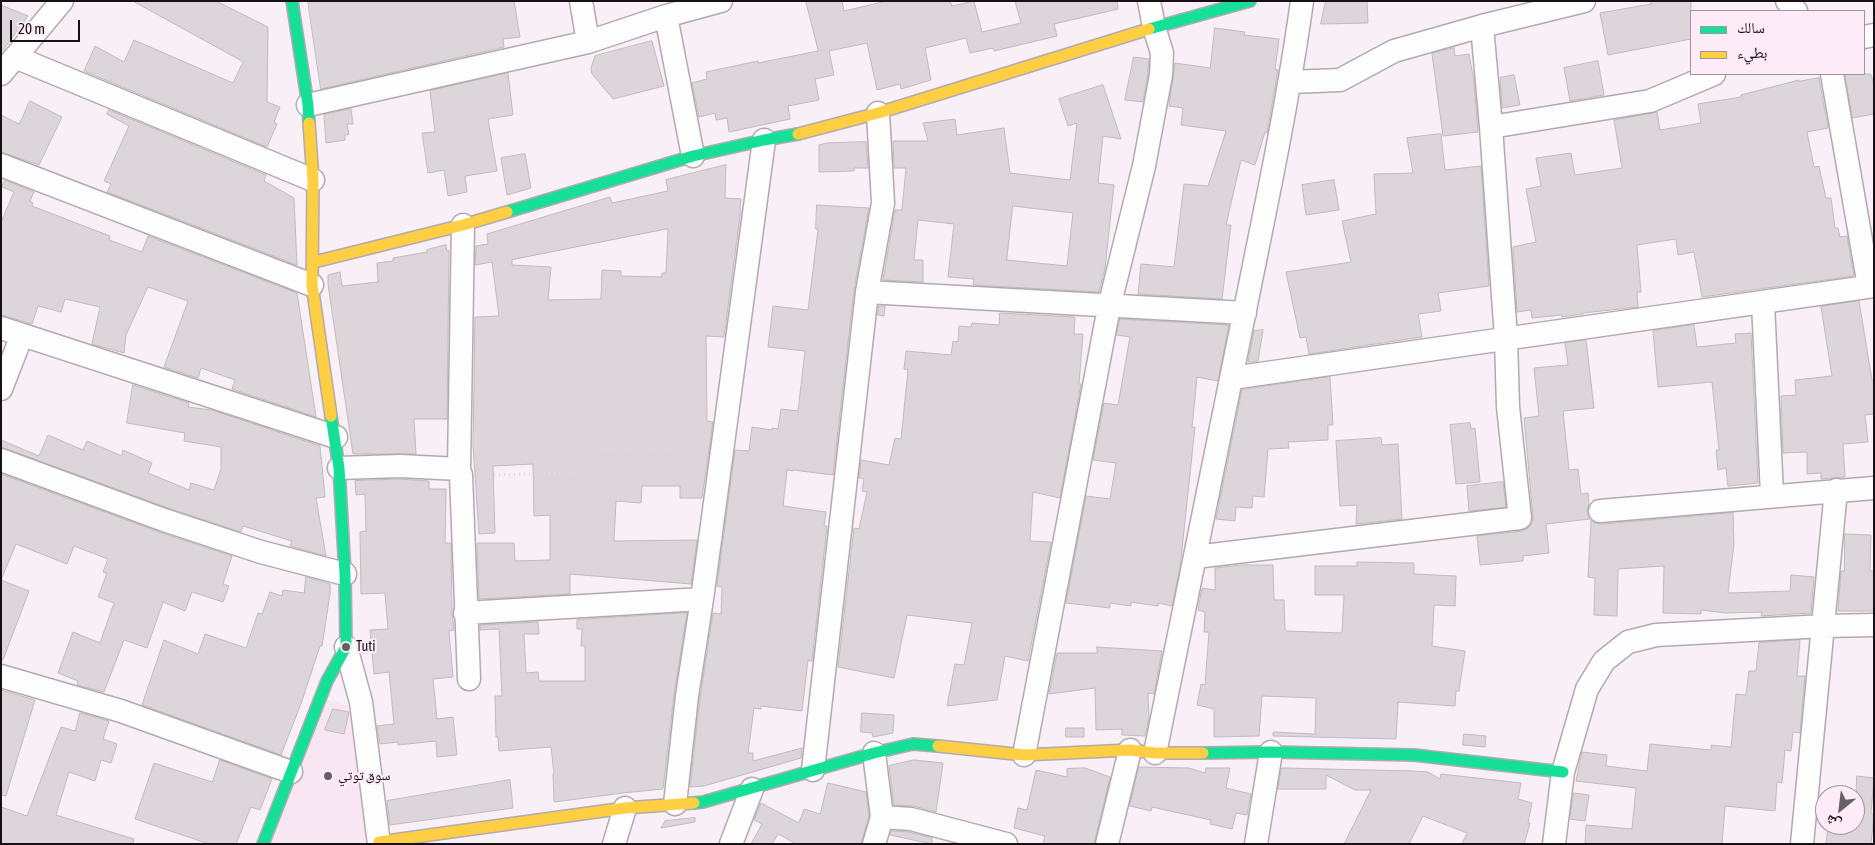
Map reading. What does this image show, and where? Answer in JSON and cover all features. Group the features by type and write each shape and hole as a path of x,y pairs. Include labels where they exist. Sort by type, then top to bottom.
{"street":[{"path":"292,1 308,105 313,180 314,262 312,285 336,437 339,468 345,574 346,647 361,702 379,843 626,808 704,802 874,752 913,744 1024,755 1130,750 1155,753 1271,752 1414,755 1563,772"},
{"path":"581,1 588,42"},
{"path":"308,105 588,42 666,16 721,1"},
{"path":"1024,755 1109,307 1144,166 1161,74 1162,53 1149,1"},
{"path":"314,262 463,225 693,156 764,140 788,137 878,113 1154,27 1250,1"},
{"path":"1155,753 1245,313 1290,82 1302,1"},
{"path":"1290,82 1340,80 1394,51 1482,26 1584,1"},
{"path":"57,3 8,66 313,180"},
{"path":"666,16 693,156"},
{"path":"1195,557 1520,518 1508,407 1506,338 1492,128 1482,26"},
{"path":"1492,128 1650,101 1712,75"},
{"path":"1232,378 1872,286 1832,75"},
{"path":"813,770 867,292 883,203 878,113"},
{"path":"675,804 687,696 702,599 764,140"},
{"path":"1,165 312,285"},
{"path":"463,225 460,472 469,679"},
{"path":"867,292 1109,307 1245,313"},
{"path":"1763,303 1772,495"},
{"path":"1,328 336,437"},
{"path":"1,389 22,335"},
{"path":"1,460 164,520 261,552 345,574"},
{"path":"339,468 400,466 460,472"},
{"path":"1600,511 1772,495 1874,488"},
{"path":"1802,844 1836,490"},
{"path":"465,613 702,599"},
{"path":"1554,844 1563,772 1586,689 1604,660 1628,642 1656,635 1874,625"},
{"path":"263,844 327,681 346,647"},
{"path":"1,676 121,711 291,772"},
{"path":"1107,844 1130,750"},
{"path":"874,752 882,818 874,844"},
{"path":"1256,844 1271,752"},
{"path":"731,844 752,789"},
{"path":"614,844 626,808"},
{"path":"882,818 911,818 1006,844"}],"path":[{"path":"460,472 580,473 592,449 721,452"}],"shaded area":[{"name":"سوق توتي","path":"324,699 356,708 370,844 265,844"}],"building":[{"path":"133,1 216,1 268,27 267,102 280,107 274,122 277,124 267,147 84,71 95,46 124,62 134,40 233,83 243,62"},
{"path":"308,1 514,1 520,37 503,39 504,47 321,89"},
{"path":"806,1 842,1 844,11 887,1 950,1 952,6 974,1 982,32 1021,23 1015,1 1117,1 1118,9 1054,24 1057,36 994,51 993,48 970,53 966,38 925,48 931,80 901,89 900,84 877,90 867,43 829,51 834,75 815,79 819,100 788,106 790,119 729,132 727,118 716,120 715,113 699,117 692,83 707,79 706,72 818,51"},
{"path":"1326,1 1367,1 1368,23 1321,24"},
{"path":"1650,1 1691,1 1690,39 1608,55 1600,13 1651,4"},
{"path":"1,5 28,16 1,53"},
{"path":"1215,28 1245,32 1244,35 1279,39 1275,69 1278,70 1267,133 1265,132 1255,165 1241,160 1226,225 1231,225 1222,299 1138,294 1141,264 1174,267 1184,184 1208,186 1226,131 1181,125 1183,108 1169,106 1175,63 1210,68"},
{"path":"652,41 664,86 613,99 592,74 591,68 595,56"},
{"path":"1454,48 1455,56 1469,54 1474,82 1478,132 1443,136 1432,54"},
{"path":"1134,57 1149,59 1143,102 1125,100"},
{"path":"1598,61 1604,95 1570,101 1564,68"},
{"path":"508,73 513,115 488,119 497,171 465,176 467,192 448,196 444,170 428,173 422,133 435,132 430,91"},
{"path":"1871,74 1874,86 1874,114 1853,118 1845,75"},
{"path":"1514,75 1520,105 1502,108 1500,78"},
{"path":"1819,78 1828,128 1807,132 1814,167 1819,166 1826,198 1831,198 1835,228 1838,228 1840,237 1847,236 1854,276 1702,297 1694,252 1678,255 1676,239 1637,245 1641,292 1637,292 1638,307 1562,317 1562,315 1532,318 1531,310 1517,312 1513,247 1536,242 1526,189 1541,186 1536,158 1571,153 1575,175 1622,168 1614,120 1657,112 1660,130 1701,123 1698,104 1741,97 1741,95 1799,80"},
{"path":"1103,85 1121,139 1103,136 1098,183 1114,185 1105,268 1099,292 973,285 974,279 948,277 954,224 918,220 914,260 923,260 923,282 883,280 895,210 902,210 906,168 894,168 893,141 928,141 923,123 955,119 957,135 1004,128 1010,173 1070,180 1077,123 1068,126 1059,99","holes":["1013,206 1073,213 1067,266 1007,260"]},
{"path":"30,101 62,117 39,165 1,152 1,115 19,124"},
{"path":"351,109 353,124 347,124 349,134 345,135 345,140 326,143 324,115"},
{"path":"109,110 266,175 264,181 294,198 297,265 107,192 111,184 104,181 129,126 107,114"},
{"path":"1441,134 1445,170 1481,166 1489,286 1438,293 1441,311 1418,314 1422,337 1309,354 1306,337 1300,338 1286,272 1351,262 1342,221 1376,214 1374,174 1413,173 1407,138"},
{"path":"866,142 868,168 854,168 854,171 819,172 819,145"},
{"path":"525,154 531,188 507,195 501,158"},
{"path":"726,165 725,198 741,199 724,337 706,336 707,421 713,422 702,498 680,498 680,486 642,486 641,503 616,501 614,541 697,540 691,584 570,574 570,594 479,599 477,543 514,543 515,561 550,560 550,515 534,516 533,464 493,466 495,533 479,534 473,444 475,317 499,316 492,262 475,265 476,246 488,244 487,234 610,197 612,203 668,191 666,180","holes":["668,229 666,273 662,273 662,277 621,276 621,271 602,270 601,299 548,300 551,267 512,265 512,260"]},
{"path":"5,180 34,192 30,201 33,203 32,206 110,236 109,240 142,252 148,236 297,293 316,417 232,389 235,380 201,368 198,378 164,367 188,301 148,287 126,335 124,353 92,344 100,307 65,299 61,312 38,306 32,324 1,315 1,222 14,192 2,187"},
{"path":"1334,180 1339,210 1306,215 1302,185"},
{"path":"817,205 869,208 854,290 833,475 787,470 783,506 826,512 824,526 827,526 812,661 808,660 802,711 761,706 761,709 754,708 748,753 753,753 753,761 802,748 801,758 704,786 690,787 700,698 713,613 721,614 722,587 717,586 735,450 749,451 752,427 778,429 781,409 798,411 805,351 768,347 773,306 808,310 818,230 816,229"},
{"path":"446,245 447,251 449,250 447,419 414,419 416,454 353,454 328,275 340,272 342,286 378,282 377,263 393,261 393,258 427,252 427,250"},
{"path":"1859,301 1872,380 1874,380 1874,414 1865,415 1868,442 1843,444 1845,477 1821,479 1821,473 1807,474 1807,452 1783,453 1781,396 1796,395 1795,380 1832,376 1821,307"},
{"path":"879,306 885,306 884,316 878,315"},
{"path":"1000,313 1075,317 1074,334 1083,334 1079,384 1081,384 1060,498 1033,492 1030,541 1051,542 1028,661 1005,656 997,700 947,706 955,664 964,665 972,623 907,615 894,678 838,667 854,528 859,529 867,492 862,491 864,479 859,478 861,460 889,465 895,438 901,439 908,370 904,369 906,351 951,355 953,341 958,342 959,326 971,327 972,323 999,325"},
{"path":"1120,319 1229,325 1218,381 1197,377 1192,427 1195,427 1180,568 1172,606 1158,603 1158,606 1131,602 1131,606 1110,603 1110,608 1066,603 1086,496 1110,499 1116,463 1093,460 1104,403 1118,405 1130,337 1117,335"},
{"path":"1694,325 1697,347 1736,343 1735,334 1751,333 1758,483 1728,486 1726,468 1718,470 1716,450 1719,450 1712,382 1658,387 1653,331"},
{"path":"1263,330 1258,361 1248,362 1254,331"},
{"path":"1586,340 1594,408 1563,411 1569,470 1578,469 1581,494 1588,493 1589,504 1587,512 1590,519 1546,524 1549,553 1523,556 1523,561 1480,565 1477,536 1522,531 1532,523 1524,418 1539,416 1534,368 1568,365 1565,343"},
{"path":"1330,377 1333,425 1328,425 1328,440 1288,442 1289,448 1268,449 1264,497 1253,496 1252,508 1236,507 1235,521 1216,519 1242,390"},
{"path":"133,385 189,403 188,407 212,410 320,446 325,497 316,498 326,556 290,546 292,541 243,526 241,532 168,508 1,447 1,440 39,456 48,435 83,450 87,441 122,456 123,450 152,463 148,473 189,490 191,483 214,490 221,469 221,447 184,441 185,433 127,423"},
{"path":"1470,423 1471,429 1475,428 1480,482 1456,484 1450,425"},
{"path":"1381,438 1382,445 1398,444 1402,519 1356,524 1357,505 1340,506 1336,441"},
{"path":"1,474 159,532 232,556 223,584 229,586 223,602 192,592 185,611 163,602 147,648 124,640 104,692 77,685 78,681 58,673 73,632 100,643 114,603 98,597 107,573 103,572 108,559 74,546 67,564 16,544 1,580"},
{"path":"400,479 429,481 429,489 446,489 445,543 451,543 454,630 449,631 453,677 433,679 437,719 453,717 457,755 437,757 436,741 398,745 398,742 380,744 377,726 394,724 389,672 374,674 370,630 388,629 385,593 361,594 360,532 366,531 365,494 356,495 355,481"},
{"path":"1503,482 1506,507 1469,511 1467,486"},
{"path":"1733,513 1734,544 1728,593 1790,591 1791,575 1814,577 1811,613 1761,616 1762,612 1726,613 1701,610 1701,614 1663,613 1664,566 1618,569 1617,616 1594,615 1595,578 1588,577 1591,520 1601,524"},
{"path":"1845,534 1871,535 1870,571 1874,571 1874,611 1838,611 1841,571 1844,571"},
{"path":"1357,562 1414,563 1414,574 1456,576 1455,606 1434,605 1432,646 1465,651 1459,691 1456,691 1455,706 1398,702 1396,739 1273,736 1273,732 1315,734 1316,698 1262,696 1259,736 1214,737 1214,709 1197,705 1201,684 1205,685 1209,632 1204,632 1205,612 1198,610 1202,588 1215,590 1215,568 1241,565 1273,565 1274,600 1284,600 1285,629 1287,631 1342,633 1344,595 1315,595 1315,566 1357,566"},
{"path":"306,577 330,584 330,594 322,646 320,646 302,701 281,755 142,705 164,640 198,654 205,634 246,648 258,613 262,614 270,592 282,596 283,590 304,593"},
{"path":"1,580 29,591 3,660 1,660"},
{"path":"687,613 674,695 663,789 554,802 554,774 551,747 499,751 498,737 496,737 495,696 502,696 499,629 480,630 480,625 538,622 539,634 524,634 526,673 538,672 539,681 585,681 585,646 581,646 582,629 577,629 577,620"},
{"path":"1800,640 1797,676 1805,676 1800,733 1793,732 1791,751 1785,750 1782,783 1777,782 1775,811 1725,806 1722,844 1585,844 1586,825 1632,829 1636,788 1576,781 1582,752 1607,755 1606,766 1647,771 1650,744 1711,750 1711,745 1731,747 1736,694 1746,695 1749,671 1756,671 1759,643"},
{"path":"1097,647 1162,651 1154,694 1148,693 1149,718 1145,736 1122,735 1122,729 1096,730 1095,688 1049,694 1057,653 1097,653"},
{"path":"1,690 35,700 6,796 1,795"},
{"path":"333,709 349,712 344,734 325,730"},
{"path":"80,713 109,721 103,739 117,744 111,763 101,760 95,781 69,772 56,815 134,839 133,844 1,844 1,807 27,816 61,727 75,731"},
{"path":"862,713 894,715 893,733 873,737 872,733 861,732"},
{"path":"1066,728 1084,728 1084,737 1066,737"},
{"path":"1464,734 1486,736 1485,747 1463,745"},
{"path":"220,760 272,779 260,810 251,807 236,844 209,844 135,819 154,763 212,782"},
{"path":"914,760 943,763 936,812 914,806 894,805 889,766"},
{"path":"1139,767 1189,768 1205,773 1206,768 1230,768 1226,788 1251,794 1247,815 1236,813 1232,829 1210,824 1211,820 1152,807 1151,811 1130,806"},
{"path":"1085,768 1110,777 1094,844 1043,844 1045,836 1014,828 1018,808 1027,810 1036,770 1067,777 1067,769"},
{"path":"1282,768 1413,771 1428,772 1440,779 1441,774 1521,783 1518,799 1532,803 1528,823 1530,823 1524,844 1462,844 1467,833 1423,816 1409,844 1344,844 1371,790 1355,790 1326,775 1326,789 1278,789"},
{"path":"1857,776 1874,778 1871,813 1874,815 1871,844 1826,844 1827,835 1865,835 1865,785 1857,785"},
{"path":"510,780 513,808 390,825 387,801"},
{"path":"828,783 866,792 869,816 861,844 793,844 793,842 778,834 772,844 751,844 762,824 754,820 761,803 799,823 804,809 820,814"},
{"path":"1574,793 1589,795 1585,821 1570,819"},
{"path":"695,818 695,822 661,828 665,821"},
{"path":"892,831 909,832 932,838 932,844 890,835"}],"traffic: fast":[{"path":"292,1 309,123"},
{"path":"1149,29 1250,1"},
{"path":"507,212 693,156 798,134"},
{"path":"263,844 327,681 346,647 345,574 339,468 331,416"},
{"path":"694,803 874,753 913,744 938,746"},
{"path":"1203,753 1271,752 1414,755 1563,772"}],"traffic: slow":[{"path":"798,134 878,113 1149,29"},
{"path":"309,123 313,180 312,285 331,416"},
{"path":"314,262 463,225 507,212"},
{"path":"938,746 1024,755 1130,750 1155,753 1203,753"},
{"path":"379,842 625,808 694,803"}],"place":[{"name":"Tuti","path":"346,647"},
{"name":"سوق توتي","path":"328,776"}]}
